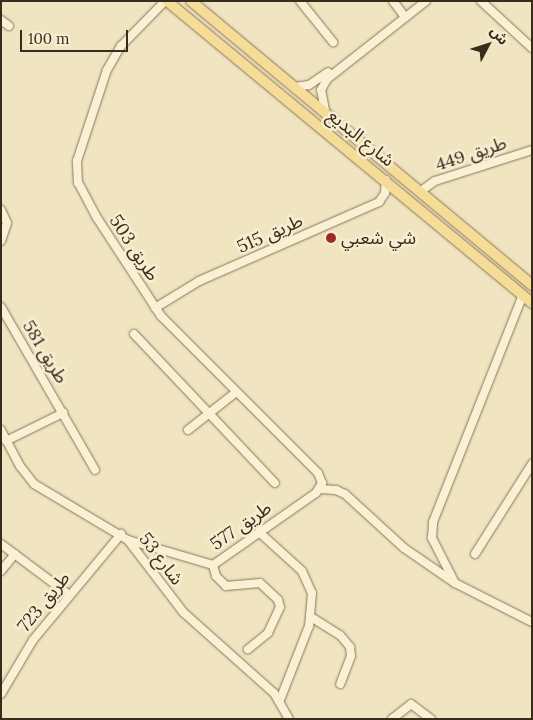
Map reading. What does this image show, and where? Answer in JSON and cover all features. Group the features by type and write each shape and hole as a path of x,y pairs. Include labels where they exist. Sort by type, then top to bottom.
{"main road":[{"name":"شارع البديع","path":"166,1 532,302"},
{"name":"شارع البديع","path":"191,1 325,110 532,285"}],"street":[{"name":"طريق 503","path":"166,1 121,46 107,70 76,172 78,183 97,218 155,308 235,393 318,473 322,480 320,490"},
{"path":"300,1 332,42"},
{"path":"393,1 405,17"},
{"path":"296,86 309,85 337,68 426,1"},
{"path":"481,1 532,48"},
{"path":"1,20 9,26"},
{"path":"325,110 322,86 337,68"},
{"name":"طريق 449","path":"421,191 435,182 532,150"},
{"name":"طريق 515","path":"155,308 199,281 375,204 385,193 386,180"},
{"path":"1,210 7,223 1,241"},
{"path":"455,583 432,538 433,522 523,295"},
{"name":"طريق 581","path":"1,307 95,470"},
{"path":"134,334 210,412 275,483"},
{"path":"188,430 235,393"},
{"path":"6,441 63,412"},
{"name":"شارع 53","path":"1,430 34,484 121,534 128,540 183,612 280,700 289,719"},
{"path":"475,554 532,464"},
{"path":"320,490 336,490 345,494 365,509 404,548 455,583 531,621"},
{"name":"طريق 577","path":"128,540 213,565 320,490"},
{"path":"259,532 306,576 312,593 311,617 280,700"},
{"name":"طريق 723","path":"1,694 23,653 68,594 121,534"},
{"path":"1,544 68,594"},
{"path":"1,571 15,554"},
{"path":"213,565 216,576 226,586 260,583 278,600 280,607 268,633 248,649"},
{"path":"311,617 332,629 350,647 351,656 340,684"},
{"path":"392,719 411,704 431,719"}],"place":[{"name":"شي شعبي","path":"331,238"}]}
